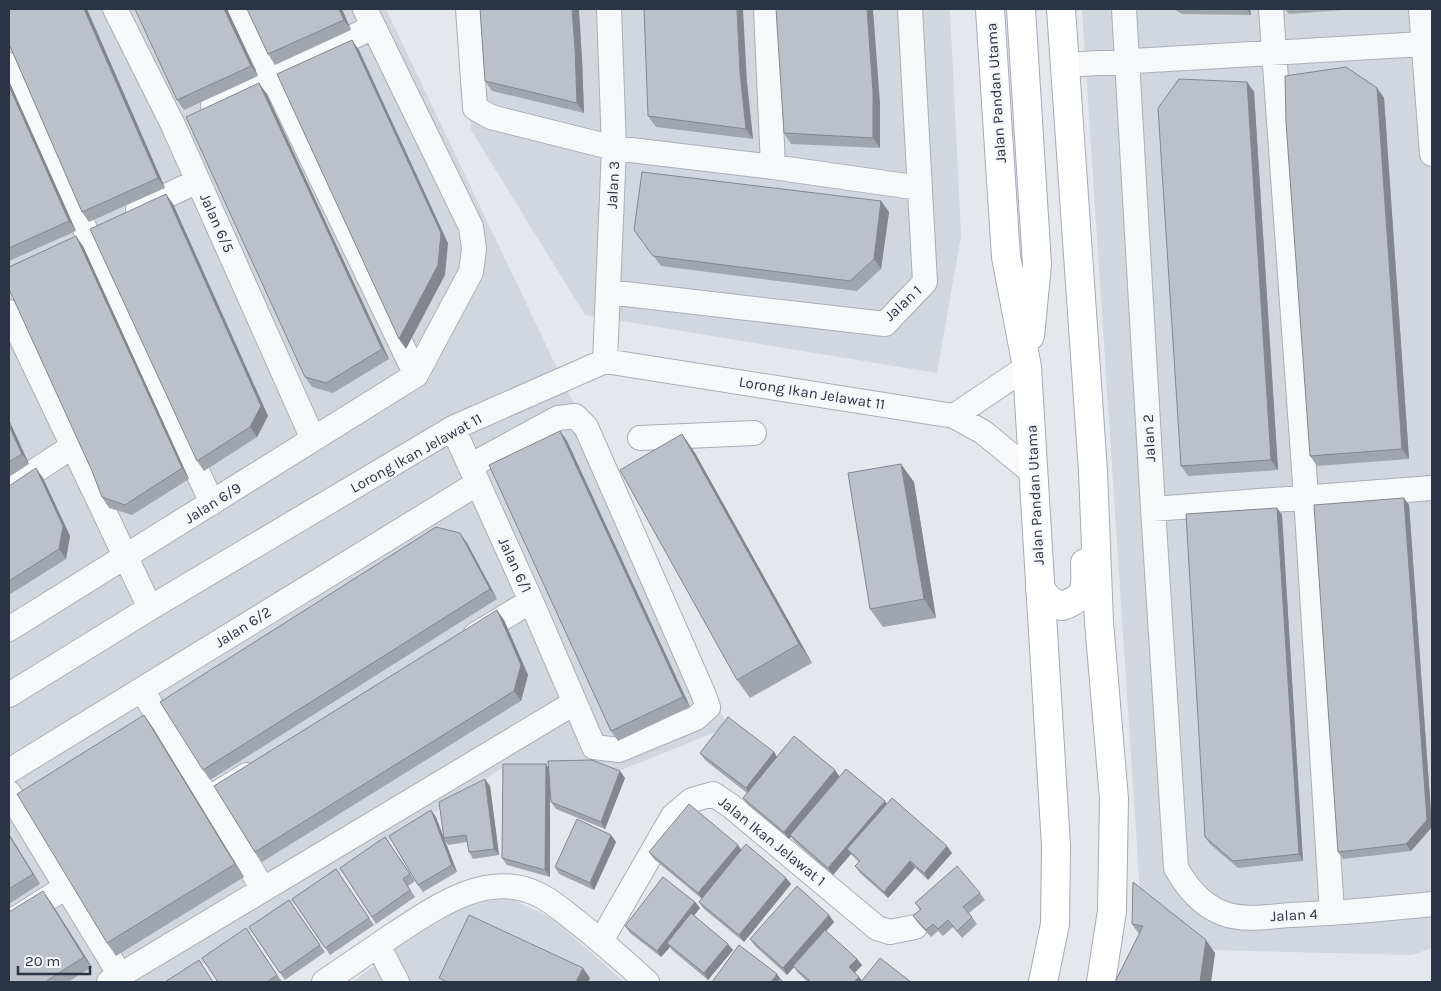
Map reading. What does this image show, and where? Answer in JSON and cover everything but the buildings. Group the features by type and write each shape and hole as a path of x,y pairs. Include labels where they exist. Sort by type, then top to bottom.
{"main road":[{"name":"Jalan Pandan Utama","path":"990,9 1006,257 1027,367 1056,846 1055,924 1043,982"},
{"path":"1021,9 1037,265 1027,367"},
{"path":"1061,9 1093,471 1099,622 1114,798 1112,912 1101,982"},
{"path":"1040,589 1050,601 1062,606 1077,601 1086,587 1083,501 1093,471"}],"street":[{"name":"Jalan 6/5","path":"115,9 187,118 198,181 313,439"},
{"path":"240,9 416,375"},
{"path":"468,9 475,108 490,117 614,148 773,167 920,188"},
{"name":"Jalan 3","path":"605,361 614,148 609,9"},
{"path":"766,9 773,167"},
{"name":"Jalan 1","path":"608,292 886,324 925,282 910,9"},
{"name":"Jalan 2","path":"1124,9 1176,868"},
{"path":"1271,9 1306,498 1332,913"},
{"path":"1421,9 1432,154"},
{"path":"187,118 272,76 369,18 471,227 474,250 471,272 416,375"},
{"path":"1065,65 1423,44"},
{"path":"9,65 94,229 212,504"},
{"path":"94,229 198,181"},
{"path":"9,312 17,350 73,446 150,608"},
{"name":"Lorong Ikan Jelawat 11","path":"9,695 150,608 453,428 605,361 954,416 983,432 1033,473"},
{"path":"954,416 1027,367"},
{"name":"Jalan 6/9","path":"9,629 416,375"},
{"name":"Jalan 6/2","path":"9,771 142,690 474,475 558,418 576,416 586,427 708,707 696,718 620,750 594,747 574,703"},
{"name":"Jalan 6/1","path":"453,428 532,601 574,703"},
{"path":"640,438 754,432"},
{"path":"9,488 73,446"},
{"path":"1153,509 1432,488"},
{"path":"455,648 532,601"},
{"path":"142,690 263,889"},
{"path":"9,793 66,887 114,979 574,703"},
{"path":"208,799 268,762"},
{"name":"Jalan Ikan Jelawat 1","path":"601,941 673,816 692,800 713,794 731,806 878,928 890,932 916,927"},
{"name":"Jalan 4","path":"1176,868 1187,887 1203,902 1222,913 1242,918 1332,913 1432,904"},
{"path":"324,982 378,945 455,897 482,888 509,885 535,892 558,906 647,982"},
{"path":"9,923 66,887"},
{"path":"378,945 397,982"}],"shaded area":[{"path":"9,9 386,9 728,727 614,773 580,762 502,768 176,982 9,982"},
{"path":"460,9 950,9 961,236 937,373 585,315 471,130"},
{"path":"1082,9 1432,9 1432,948 1412,955 1213,950 1140,893"},
{"path":"511,899 552,918 624,982 353,982 414,934 448,914 485,901"}]}
